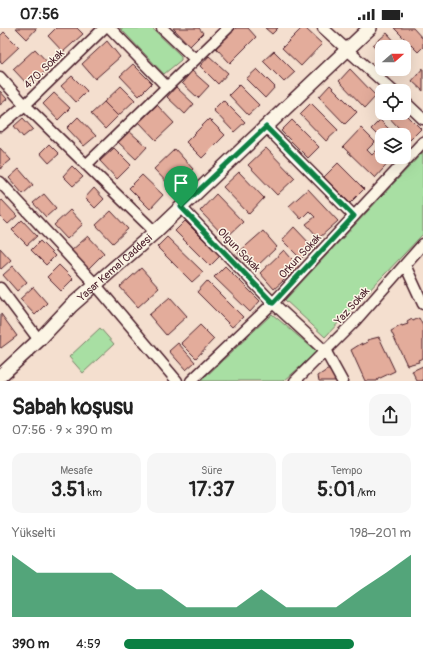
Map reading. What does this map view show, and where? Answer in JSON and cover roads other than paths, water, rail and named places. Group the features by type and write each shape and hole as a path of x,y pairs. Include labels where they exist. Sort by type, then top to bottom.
{"street":[{"name":"470. Sokak","path":"0,126 25,105 104,28"},
{"path":"110,28 166,86"},
{"path":"162,28 195,60"},
{"path":"86,165 166,86 228,28"},
{"path":"323,28 386,84"},
{"name":"Yaşar Kemal Caddesi","path":"0,376 39,340 95,284 155,232 370,28"},
{"path":"0,77 25,105 155,232"},
{"path":"411,108 423,119"},
{"path":"266,127 354,216"},
{"name":"Orkun Sokak","path":"191,381 273,303 423,142"},
{"path":"0,182 95,284 177,381"},
{"name":"Olgun Sokak","path":"181,207 273,303 326,352 342,381"},
{"name":"Yaz Sokak","path":"296,381 326,352 423,244"},
{"path":"404,265 423,304"},
{"path":"0,288 39,340"}]}
